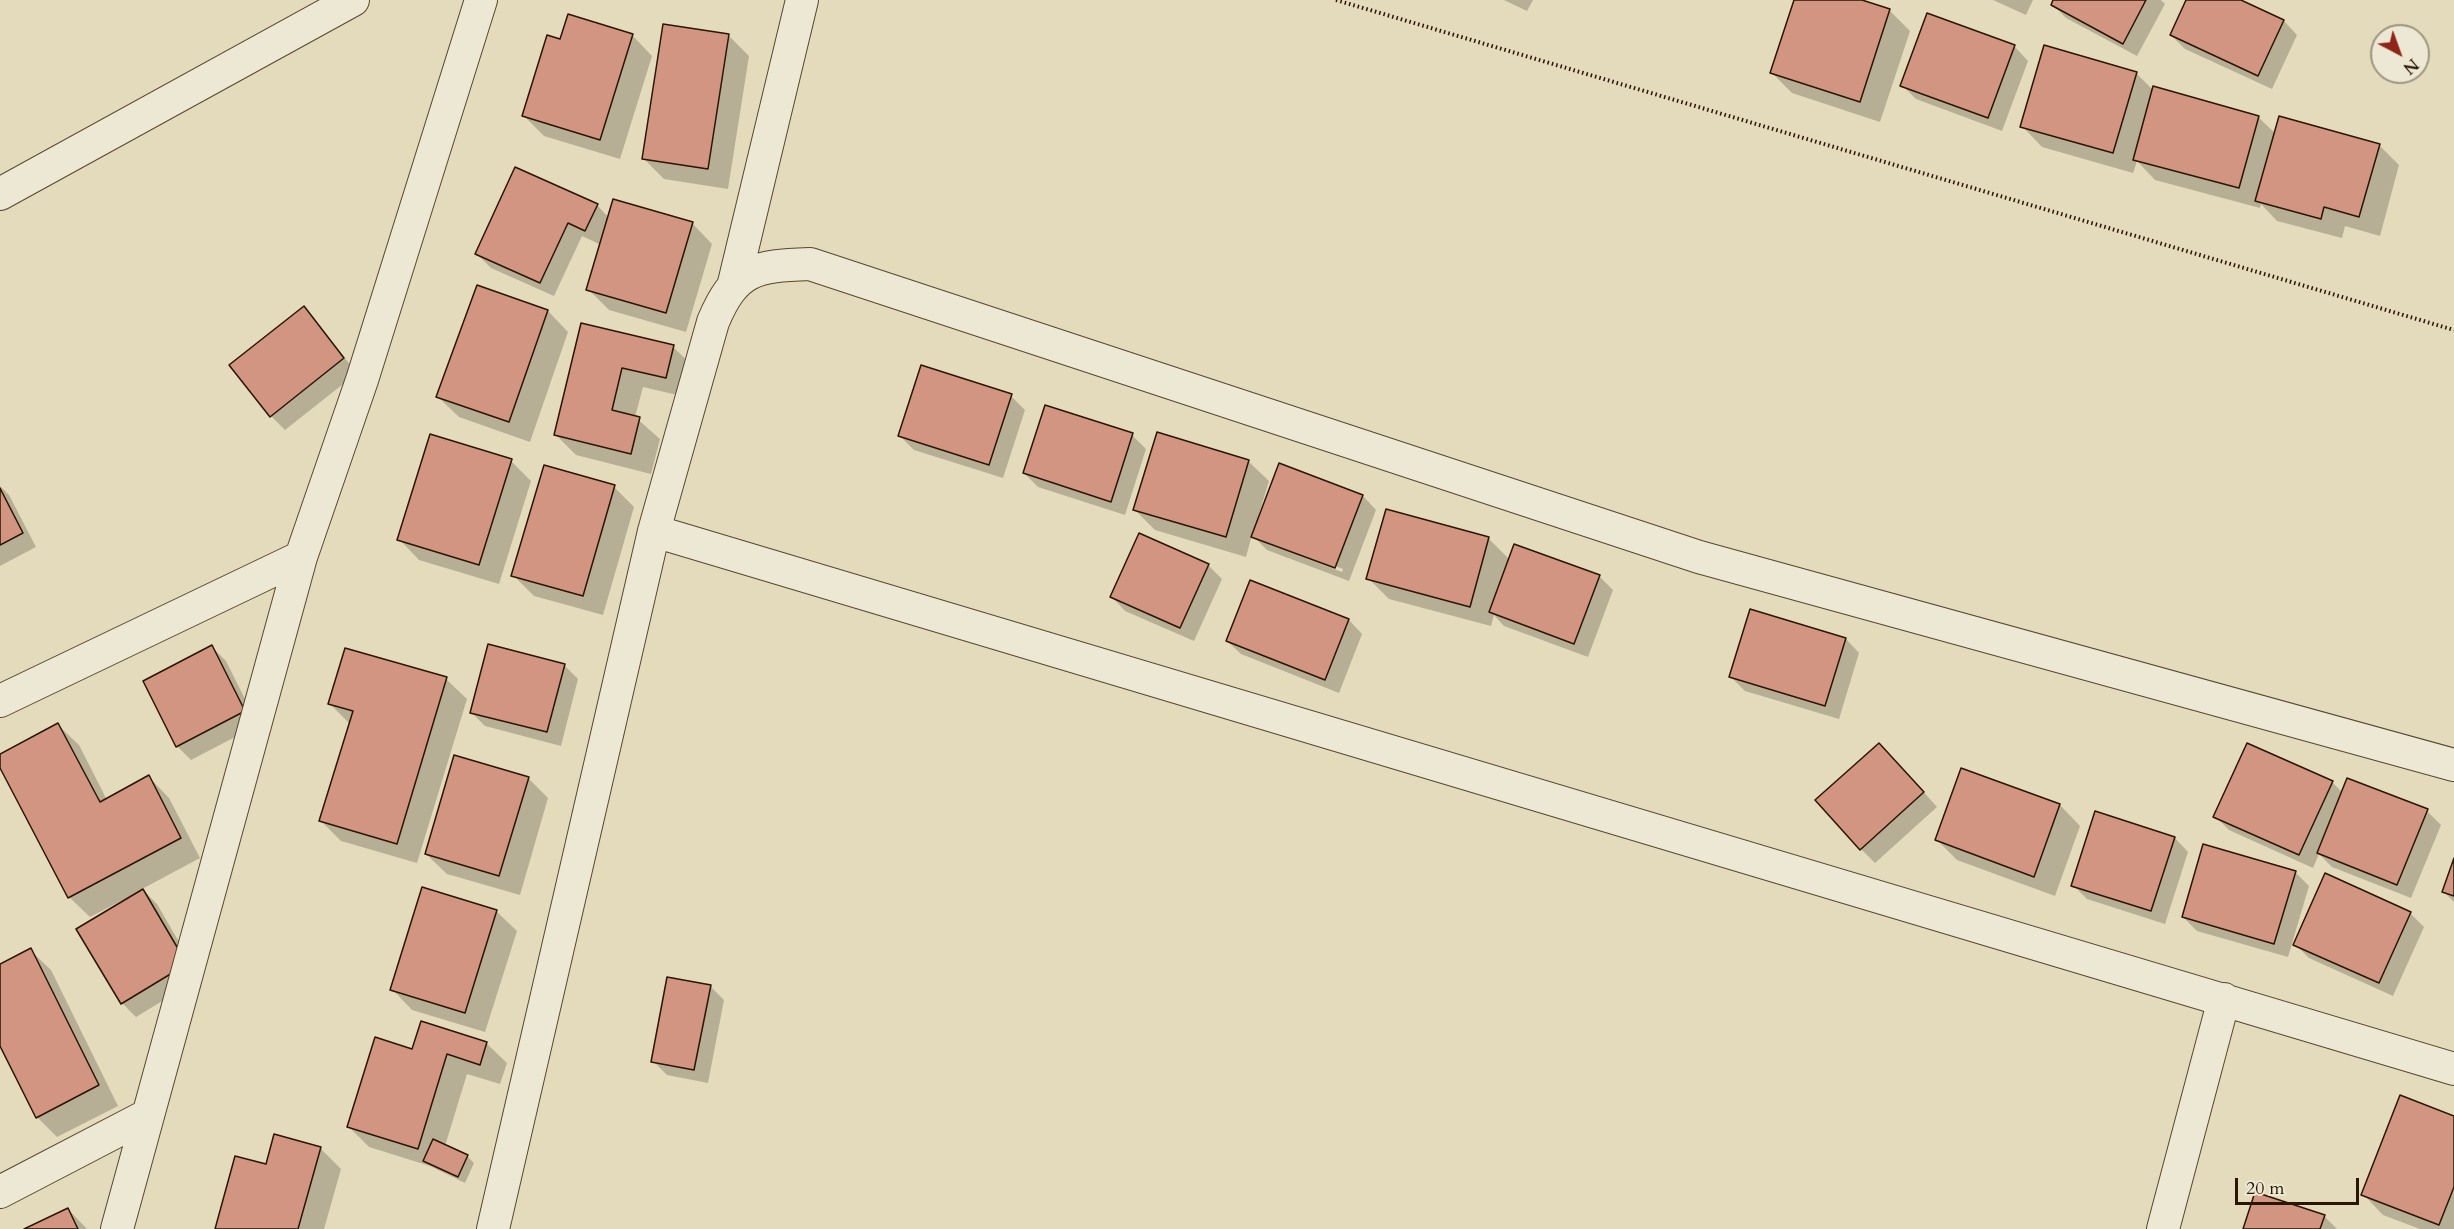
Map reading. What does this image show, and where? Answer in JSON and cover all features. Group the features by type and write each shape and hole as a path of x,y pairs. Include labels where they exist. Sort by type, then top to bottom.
{"street":[{"path":"0,194 353,0"},
{"path":"117,1229 146,1116 301,557 362,380 481,0"},
{"path":"493,1229 654,531 714,322 722,301 734,283 802,0"},
{"path":"734,283 758,270 780,265 810,264 1699,557 2454,765"},
{"path":"654,531 2454,1069"},
{"path":"0,702 301,557"},
{"path":"2163,1229 2224,999"},
{"path":"0,1192 146,1116"}],"path":[{"path":"1336,0 2454,330"}],"building":[{"path":"1794,0 1862,0 1890,9 1860,102 1770,73"},
{"path":"2053,0 2146,0 2123,44 2051,5"},
{"path":"2186,0 2241,0 2284,20 2258,76 2170,35"},
{"path":"1927,13 2015,45 1988,118 1900,86"},
{"path":"568,14 633,34 600,140 522,116 547,35 560,39"},
{"path":"663,24 729,34 708,169 642,159"},
{"path":"2044,45 2137,72 2113,153 2020,127"},
{"path":"2153,86 2259,116 2239,188 2133,160"},
{"path":"2279,116 2380,144 2359,217 2324,207 2321,219 2255,201"},
{"path":"515,167 598,204 585,231 568,223 540,283 475,254"},
{"path":"613,199 693,222 666,313 586,290"},
{"path":"477,285 548,310 509,422 436,397"},
{"path":"304,306 344,358 270,417 229,365"},
{"path":"581,323 674,345 666,378 622,368 612,410 640,417 631,454 554,435"},
{"path":"921,365 1012,394 989,465 898,436"},
{"path":"1045,405 1133,433 1111,502 1023,473"},
{"path":"1157,432 1249,460 1226,537 1133,510"},
{"path":"430,434 512,459 479,565 397,540"},
{"path":"1279,463 1363,495 1335,568 1251,537"},
{"path":"544,465 615,485 583,596 511,576"},
{"path":"0,488 23,533 0,545"},
{"path":"1386,509 1489,537 1470,607 1366,579"},
{"path":"1139,533 1209,564 1180,628 1110,597"},
{"path":"1514,544 1600,575 1574,644 1489,612"},
{"path":"1250,580 1349,619 1325,680 1226,641"},
{"path":"1750,609 1846,638 1825,706 1729,677"},
{"path":"488,644 565,664 547,732 470,713"},
{"path":"212,645 245,711 176,747 143,681"},
{"path":"345,648 447,677 397,844 319,821 353,711 328,704"},
{"path":"58,723 100,802 149,775 181,838 68,898 0,768 0,754"},
{"path":"1879,743 1924,792 1860,850 1815,800"},
{"path":"2247,743 2333,781 2299,855 2213,817"},
{"path":"454,755 529,777 499,876 425,854"},
{"path":"1961,768 2060,804 2034,877 1935,840"},
{"path":"2347,778 2428,809 2397,885 2317,853"},
{"path":"2095,811 2175,837 2151,911 2071,886"},
{"path":"2203,844 2296,871 2274,944 2182,917"},
{"path":"2454,858 2454,896 2442,892"},
{"path":"2325,873 2411,912 2379,983 2293,945"},
{"path":"422,887 497,910 465,1013 390,990"},
{"path":"143,889 187,964 121,1004 76,929"},
{"path":"31,948 99,1085 36,1118 0,1046 0,964"},
{"path":"667,977 711,985 694,1070 651,1062"},
{"path":"421,1021 487,1042 480,1065 447,1054 418,1149 347,1127 375,1037 412,1049"},
{"path":"2400,1095 2454,1116 2454,1187 2439,1225 2361,1195"},
{"path":"274,1134 321,1147 298,1229 215,1229 235,1156 266,1164"},
{"path":"433,1139 468,1155 458,1177 423,1161"},
{"path":"2255,1192 2325,1215 2320,1229 2243,1229"},
{"path":"68,1208 78,1229 24,1229"}]}
